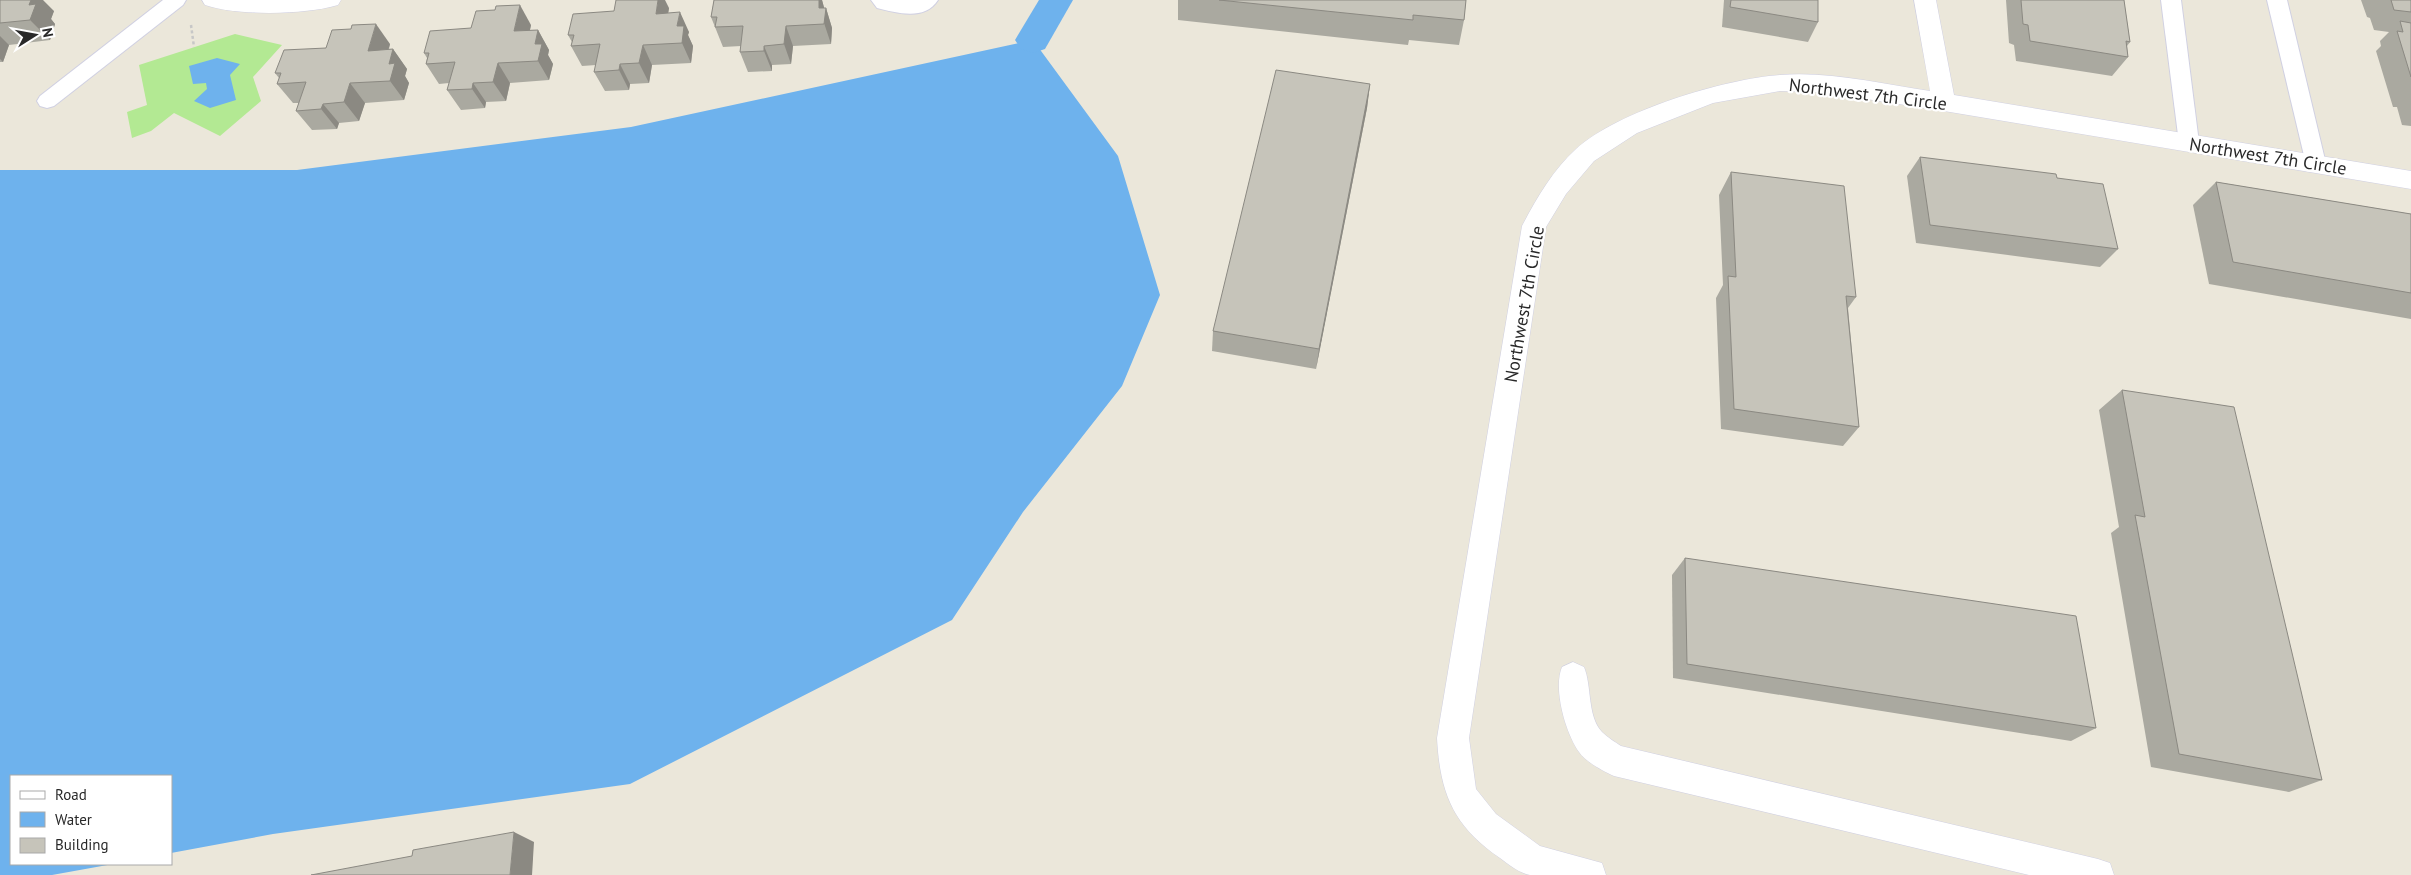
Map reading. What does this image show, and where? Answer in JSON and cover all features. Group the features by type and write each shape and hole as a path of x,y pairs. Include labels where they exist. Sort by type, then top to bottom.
{"street":[{"path":"213,0 223,3 304,4 330,0"},
{"path":"1925,0 1944,102"},
{"name":"Northwest 7th Circle","path":"1590,875 1535,868 1482,823 1464,799 1454,768 1453,738 1534,226 1557,187 1585,155 1628,127 1710,95 1780,83 1821,84 1944,102 2411,180"},
{"path":"1573,677 1578,715 1590,742 1614,760 2098,875"}],"lane":[{"path":"46,102 176,0"},
{"path":"881,0 884,3 915,8 928,0"},
{"path":"2171,0 2189,143"},
{"path":"2277,0 2316,164"}],"green space":[{"path":"235,34 282,45 253,77 261,101 220,136 174,113 151,131 132,138 127,112 147,105 139,65"}],"water":[{"path":"1033,40 1118,156 1160,295 1122,386 1023,512 952,620 630,784 273,834 172,853 172,775 10,775 10,865 107,865 52,875 0,875 0,170 297,170 631,127"},
{"path":"217,58 240,64 230,75 236,100 210,108 194,101 207,89 206,83 193,84 189,66"}],"building":[{"path":"0,0 31,0 29,5 36,4 30,20 0,23"},
{"path":"616,0 658,0 656,14 680,12 677,26 684,26 682,43 643,45 639,63 620,64 619,70 594,72 600,44 571,46 574,35 568,35 573,14 614,11"},
{"path":"714,0 819,0 819,8 826,8 824,24 786,26 784,44 764,46 764,51 740,52 743,26 715,27 717,17 711,17"},
{"path":"1219,0 1466,0 1464,20 1413,15 1413,20"},
{"path":"1731,0 1818,0 1818,22 1730,7"},
{"path":"2021,0 2124,0 2130,42 2126,41 2128,57 2030,41 2028,25 2023,24"},
{"path":"2391,0 2411,0 2411,12 2394,10"},
{"path":"520,5 514,31 538,30 535,44 542,44 538,61 498,63 493,82 473,83 472,89 447,90 455,62 426,64 429,53 424,53 430,31 471,28 476,11 495,10 496,6"},
{"path":"2400,21 2411,23 2411,77 2397,31 2403,32"},
{"path":"376,24 368,51 393,49 389,64 395,63 390,81 350,83 344,102 323,104 321,109 296,111 306,82 277,84 281,73 275,73 284,50 326,48 332,30 351,29 352,25"},
{"path":"1276,70 1370,84 1319,349 1213,331"},
{"path":"1920,157 2056,174 2057,178 2103,184 2118,249 1930,225"},
{"path":"1731,172 1844,186 1856,297 1846,296 1859,427 1734,409 1728,276 1736,277"},
{"path":"2216,182 2411,214 2411,293 2233,262"},
{"path":"2122,390 2234,407 2322,780 2179,754 2135,515 2145,517"},
{"path":"1685,558 2076,616 2096,728 1687,664"},
{"path":"514,832 510,875 311,875 412,856 413,850"}],"waterway":[{"path":"1033,40 1056,0"}]}
